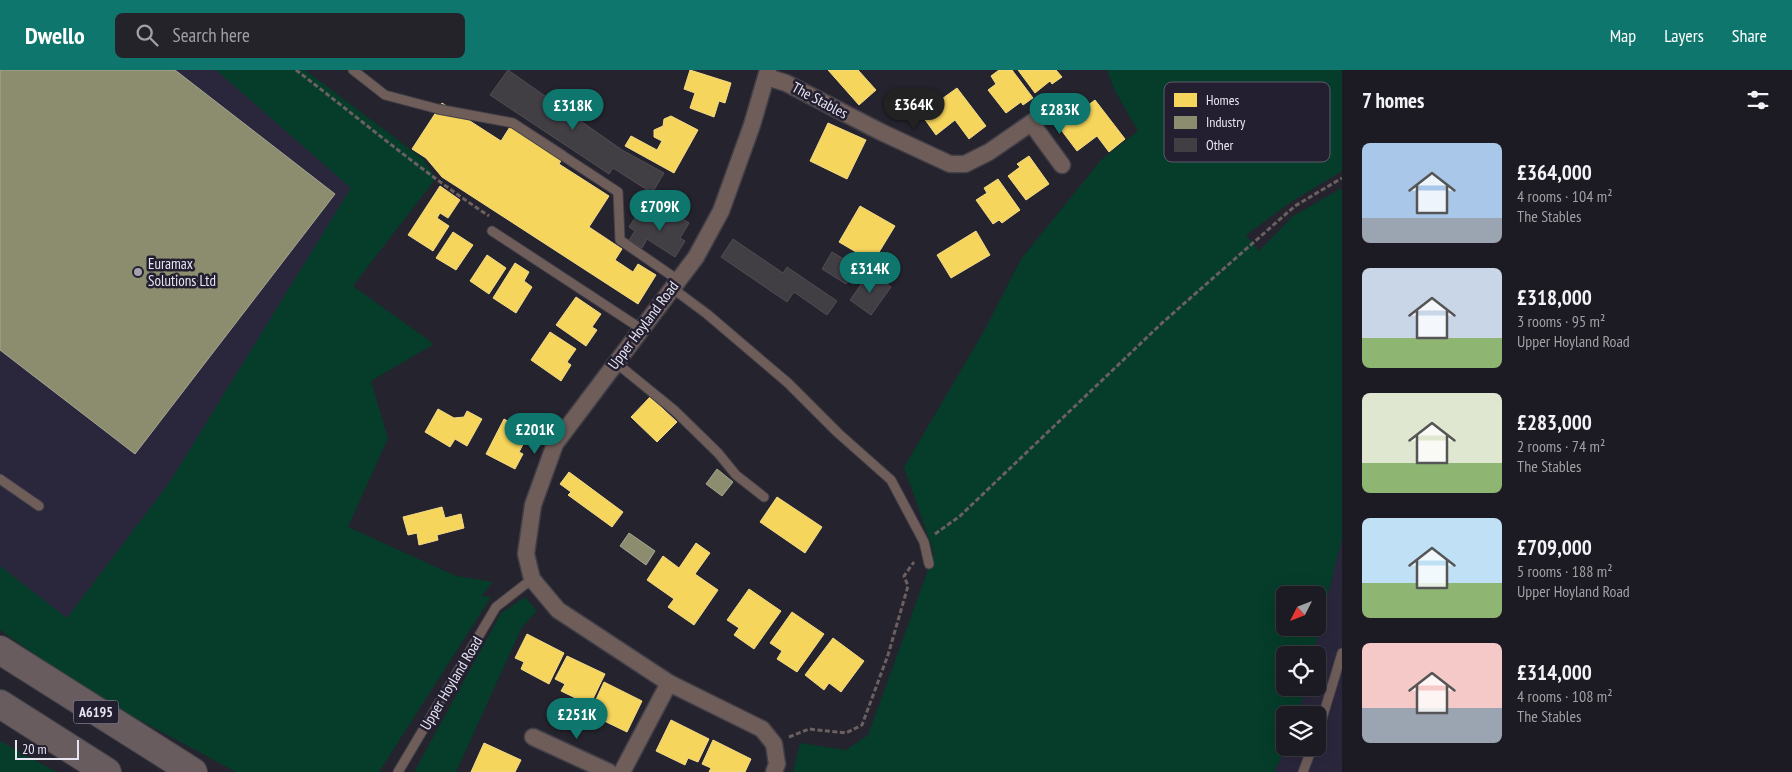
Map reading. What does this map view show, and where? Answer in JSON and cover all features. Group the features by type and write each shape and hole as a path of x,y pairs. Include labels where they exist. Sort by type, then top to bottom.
{"highway":[{"name":"A6195","path":"0,650 193,772"},
{"path":"4,707 106,772"}],"street":[{"name":"Upper Hoyland Road","path":"767,73 721,211 696,257 640,328 555,444 534,505 526,554 532,579 558,610 669,683 762,729 774,744"},
{"name":"The Stables","path":"767,73 881,132 950,164 965,164 1032,124 1060,103"},
{"path":"1032,124 1062,165"},
{"path":"622,772 669,683"},
{"path":"533,737 609,772"},
{"path":"774,744 776,764 774,772"}],"lane":[{"path":"353,70 385,95 438,108 513,122 618,192 620,240 675,284 788,383 838,433 891,480 924,542 929,564"},
{"path":"492,231 640,328"},
{"path":"615,362 674,410 718,453 736,475 764,497"},
{"path":"0,479 40,506"},
{"name":"Upper Hoyland Road","path":"398,772 496,607 532,579"},
{"path":"1326,706 1342,653"},
{"path":"1303,772 1309,756"}],"path":[{"path":"296,70 411,158 438,182 494,220"},
{"path":"774,744 809,728 846,733 862,725 888,655 908,586 904,576 918,556 924,542 960,516 1162,323 1295,206 1342,178"}],"shaded area":[{"name":"Euramax Solutions Ltd","path":"0,70 216,70 351,188 169,483 67,618 0,566"},
{"path":"1342,538 1342,772 1274,772 1282,756 1326,756 1326,706 1300,706 1303,696 1326,696 1326,646 1315,646 1318,636 1326,636 1326,603"}],"green space":[{"path":"216,70 305,70 423,159 436,178 353,286 434,344 371,381 388,438 348,527 456,576 493,582 481,596 491,597 379,772 236,772 95,696 0,630 0,566 67,618 169,483 351,188"},
{"path":"1107,70 1342,70 1342,171 1291,202 1246,235 1259,251 1293,216 1342,188 1342,538 1326,603 1326,586 1276,586 1276,636 1318,636 1315,646 1276,646 1276,696 1303,696 1300,706 1276,706 1276,756 1282,756 1274,772 793,772 800,743 846,750 868,735 934,553 904,467 984,331 1021,259 1102,159 1138,131 1114,89"},
{"path":"525,597 537,611 522,627 456,772 414,772 501,613"},
{"path":"0,741 56,772 0,772"}],"building: Homes":[{"path":"690,70 731,83 725,103 719,101 714,117 690,108 695,93 684,89"},
{"path":"828,70 858,70 876,90 859,105"},
{"path":"999,70 1012,70 1033,98 1023,105 1021,102 1006,113 988,90 996,84 991,76"},
{"path":"1018,70 1056,70 1062,77 1052,84 1050,81 1035,93"},
{"path":"957,88 986,126 969,139 955,120 936,135 921,114"},
{"path":"1095,100 1125,139 1109,152 1097,136 1077,151 1059,127"},
{"path":"442,103 501,141 515,119 566,152 559,164 609,196 589,227 622,249 615,260 633,272 638,264 656,275 638,304 442,177 426,158 412,149"},
{"path":"671,116 698,130 674,173 625,146 631,136 657,150 662,141 654,137 654,130 663,126 664,119"},
{"path":"828,123 866,140 847,179 810,161"},
{"path":"1029,156 1049,184 1026,200 1008,176 1020,167 1017,164"},
{"path":"998,179 1020,210 1002,223 999,220 993,224 976,200 987,193 984,188"},
{"path":"440,186 460,200 448,218 440,213 437,218 449,226 433,251 408,235"},
{"path":"860,206 895,226 873,262 839,242"},
{"path":"976,231 990,255 951,278 937,255"},
{"path":"453,232 473,245 456,270 436,258"},
{"path":"487,255 506,268 489,294 470,281"},
{"path":"515,263 529,272 524,281 532,287 516,313 493,298"},
{"path":"576,297 601,314 592,327 597,330 586,346 556,325"},
{"path":"550,332 576,349 567,362 571,365 561,381 531,360"},
{"path":"650,397 677,422 657,442 631,417"},
{"path":"438,409 454,418 464,417 467,411 482,419 467,446 455,439 450,447 425,432"},
{"path":"504,419 529,433 519,452 523,454 515,469 486,454"},
{"path":"569,472 623,512 612,527 568,495 571,492 560,484"},
{"path":"777,497 822,527 805,553 760,522"},
{"path":"442,507 445,518 461,514 464,528 437,535 438,540 419,545 417,533 408,535 403,517"},
{"path":"696,543 710,553 695,574 718,590 694,625 668,607 674,599 647,580 663,556 679,568"},
{"path":"749,589 781,611 754,649 734,635 739,628 727,620"},
{"path":"792,612 824,634 797,672 777,659 782,651 770,643"},
{"path":"527,634 564,653 549,684 521,669 524,662 515,658"},
{"path":"833,638 864,661 841,692 829,683 824,690 805,675"},
{"path":"567,656 605,674 590,705 561,691 565,684 555,679"},
{"path":"604,682 642,701 627,732 598,718 602,710 593,706"},
{"path":"671,720 709,739 698,762 688,758 685,765 656,751"},
{"path":"713,740 751,759 745,772 709,772 711,768 702,764"},
{"path":"484,743 521,760 515,772 471,772"}],"building: Industry":[{"name":"Euramax Solutions Ltd","path":"0,70 175,70 335,194 135,454 0,350"},
{"path":"717,469 733,482 722,496 706,484"},
{"path":"629,533 655,551 646,565 620,546"}],"building: Other":[{"path":"508,70 622,150 664,173 652,193 613,168 609,174 490,95"},
{"path":"668,210 689,223 680,238 685,241 675,257 647,239 642,248 629,240 635,231 629,227 639,212 658,225"},
{"path":"733,239 783,273 787,267 837,301 827,315 794,292 787,302 721,257"},
{"path":"832,252 857,267 846,284 822,269"},
{"path":"870,272 891,287 871,315 850,300"}],"place":[{"name":"Euramax Solutions Ltd","path":"138,272"}]}
